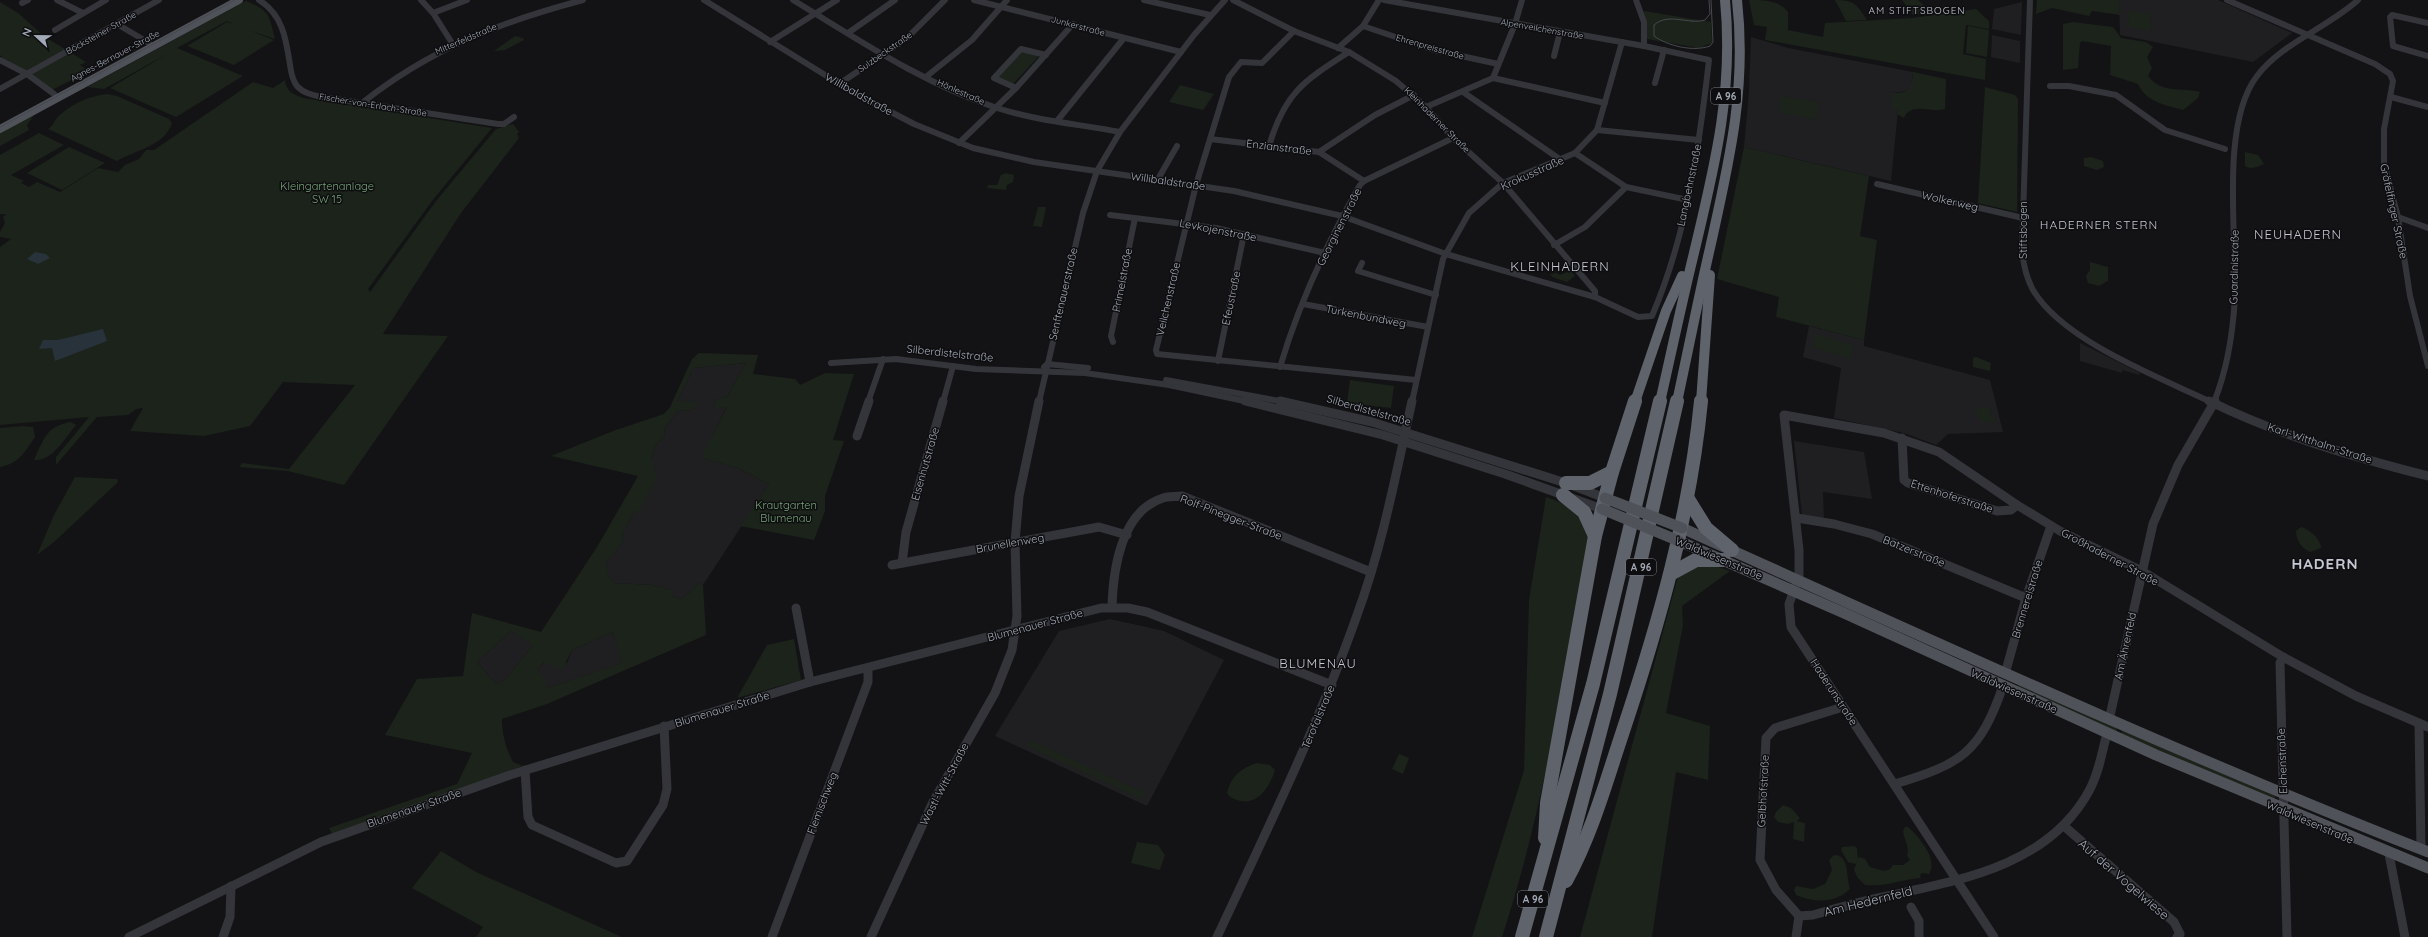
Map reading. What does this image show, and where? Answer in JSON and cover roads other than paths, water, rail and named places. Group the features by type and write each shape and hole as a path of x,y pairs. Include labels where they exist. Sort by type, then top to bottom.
{"highway":[{"name":"A 96","path":"1522,937 1604,642 1648,458 1692,255 1726,95 1729,62 1725,0"},
{"name":"A 96","path":"1546,937 1623,648 1665,463 1739,97 1742,29 1737,0"},
{"path":"1558,894 1579,859 1595,817 1646,661 1672,573 1688,498 1707,331 1711,237"},
{"path":"1543,861 1547,803 1595,536 1612,472 1666,312 1692,255"},
{"path":"1595,536 1584,512 1565,489 1590,483 1612,472"},
{"path":"1688,498 1694,512 1712,537 1728,555"},
{"path":"1672,573 1683,564 1701,558 1728,555"}],"main road":[{"name":"Agnes-Bernauer-Straße","path":"0,123 227,0"},
{"name":"Agnes-Bernauer-Straße","path":"0,129 239,0"},
{"name":"Silberdistelstraße","path":"1603,504 1680,534"},
{"name":"Waldwiesenstraße","path":"1680,534 2283,796 2424,850"},
{"name":"Waldwiesenstraße","path":"1795,585 2003,686 2107,733 2283,810 2389,854 2428,868"}],"street":[{"path":"22,3 28,0"},
{"path":"57,0 83,13"},
{"path":"55,30 106,0"},
{"name":"Böcksteiner Straße","path":"0,89 158,0"},
{"name":"Fischer-von-Erlach-Straße","path":"259,0 271,6 279,18 292,78 298,88 322,97 501,124 514,117"},
{"path":"421,0 433,13 452,43"},
{"path":"433,13 467,0"},
{"name":"Mitterfeldstraße","path":"362,103 409,67 452,43 567,2 583,0"},
{"path":"707,2 716,0"},
{"name":"Hönlestraße","path":"793,0 848,33 927,76 997,107 1057,121 1120,132"},
{"path":"770,42 837,0"},
{"path":"848,33 873,17 895,0"},
{"name":"Sulzbeckstraße","path":"839,84 886,54 919,28 945,0"},
{"name":"Junkerstraße","path":"974,0 1181,52"},
{"path":"927,76 972,40 1007,0"},
{"path":"1144,0 1210,15"},
{"name":"Senftenauerstraße","path":"1016,631 1015,542 1019,496 1044,368 1083,212 1097,171 1120,132 1210,15 1225,0"},
{"name":"Kleinhaderner Straße","path":"1233,0 1294,31 1349,52 1374,66 1414,95 1453,138 1503,183 1554,245 1595,291 1595,297"},
{"path":"1338,48 1363,26 1379,0"},
{"name":"Alpenveilchenstraße","path":"1384,0 1700,56"},
{"path":"1493,78 1515,24 1522,0"},
{"path":"1636,0 1644,22 1644,46"},
{"name":"Stiftsbogen","path":"2030,0 2022,254 2026,272 2033,290 2055,316 2095,343 2214,403"},
{"path":"2227,0 2308,35"},
{"name":"Guardinistraße","path":"2142,571 2153,524 2165,492 2181,458 2214,403 2226,364 2233,315 2236,161 2240,108 2247,90 2264,66 2308,35 2342,14 2358,0"},
{"name":"Willibaldstraße","path":"707,2 839,84 914,124 959,143 1012,158 1196,185 1270,199 1342,216 1446,254 1595,297 1638,317 1652,316"},
{"path":"2428,23 2392,15 2390,17 2393,46 2397,49 2428,56"},
{"path":"117,24 149,43"},
{"path":"959,143 1016,88 1073,24"},
{"name":"Ehrenpreisstraße","path":"1363,26 1434,50 1498,64"},
{"name":"Veilchenstraße","path":"1294,31 1262,63 1244,60 1238,62 1229,77 1196,185 1156,350 1158,354 1163,356 1416,380"},
{"path":"1554,56 1560,32"},
{"name":"Gräfelfinger Straße","path":"2308,35 2384,69 2390,74 2393,80 2384,129 2384,163 2398,217 2410,296 2425,347 2428,366"},
{"path":"1057,121 1124,38"},
{"name":"Krokusstraße","path":"1403,441 1446,254 1469,213 1503,183 1575,153 1597,130 1622,42"},
{"path":"1016,88 994,78 1021,49 1046,55"},
{"path":"1655,83 1664,50"},
{"path":"1269,146 1277,116 1292,93 1304,82 1349,52"},
{"name":"Langbehnstraße","path":"1652,316 1674,253 1688,200 1699,140 1709,60 1700,56"},
{"path":"0,60 27,74 54,94"},
{"path":"1426,107 1493,78 1605,103"},
{"path":"2050,86 2069,86 2116,95 2165,130 2225,149"},
{"path":"1463,92 1561,160"},
{"path":"1319,152 1374,115 1414,95"},
{"path":"2391,97 2428,108"},
{"path":"1597,130 1699,140"},
{"name":"Georginenstraße","path":"1280,367 1290,334 1325,253 1342,216 1364,181 1453,138"},
{"name":"Enzianstraße","path":"1210,139 1319,152 1364,181"},
{"path":"1158,179 1177,146"},
{"path":"1575,153 1626,187 1688,200"},
{"name":"Wolkerweg","path":"1877,184 2023,218"},
{"path":"1554,245 1570,239 1588,227 1626,187"},
{"name":"Levkojenstraße","path":"1110,215 1186,223 1192,226 1244,234 1325,253"},
{"path":"2398,217 2428,228"},
{"name":"Primelstraße","path":"1113,342 1111,336 1135,218"},
{"name":"Efeustraße","path":"1218,361 1244,234"},
{"path":"1362,263 1358,271 1436,295"},
{"name":"Türkenbundweg","path":"1303,304 1428,328"},
{"path":"856,436 882,359"},
{"name":"Silberdistelstraße","path":"831,363 882,359 976,369 1088,368 1240,392 1320,409 1404,432 1603,504"},
{"name":"Eisenhutstraße","path":"902,563 906,532 953,366"},
{"name":"Silberdistelstraße","path":"1044,368 1126,378 1199,391 1350,426 1565,489 1603,504"},
{"name":"Karl-Witthalm-Straße","path":"2214,403 2308,441 2428,476"},
{"name":"Großhaderner Straße","path":"1784,415 1863,429 1902,438 1939,452 2017,505 2051,526 2142,571 2283,657 2356,696 2423,725"},
{"name":"Haderunstraße","path":"1784,415 1797,518 1795,585 1789,604 1791,627 1994,937"},
{"name":"Ettenhoferstraße","path":"1902,438 1904,480 1908,483 1997,511 2011,510 2017,505"},
{"name":"Terofalstraße","path":"1217,937 1291,780 1332,685 1371,572 1391,498 1403,441"},
{"name":"Rolf-Pinegger-Straße","path":"1112,607 1115,566 1127,535 1148,508 1159,500 1172,496 1182,496 1371,572"},
{"name":"Batzerstraße","path":"1797,518 1834,524 1872,534 2026,598"},
{"name":"Brennereistraße","path":"2005,674 2026,598 2051,526"},
{"name":"Brunellenweg","path":"892,565 1099,527 1127,535"},
{"name":"Am Ährenfeld","path":"2109,720 2142,571"},
{"name":"Blumenauer Straße","path":"129,937 290,855 339,835 525,770 810,682 1016,631 1094,609 1112,607 1147,612 1332,685"},
{"path":"796,608 810,682"},
{"name":"Wastl-Witt-Straße","path":"872,937 895,882 933,802 995,693 1006,666 1016,631"},
{"name":"Eichenstraße","path":"2283,657 2280,663 2287,937"},
{"name":"Flemischweg","path":"772,937 868,682 868,668"},
{"path":"1894,784 1934,772 1963,758 1977,743 1988,725 2003,686"},
{"name":"Gelbhofstraße","path":"1799,916 1776,890 1760,860 1766,738 1775,728 1843,707"},
{"path":"2423,725 2424,850"},
{"path":"525,770 528,818 532,825 616,863 627,861 663,805 668,789 664,726"},
{"name":"Am Hedernfeld","path":"1799,916 1813,915 1958,880 1998,869 2026,855 2064,826 2088,792 2107,733"},
{"name":"Auf der Vogelwiese","path":"2064,826 2174,922 2179,936"},
{"path":"2389,854 2405,937"},
{"path":"223,937 230,917 230,886"},
{"path":"1911,907 1919,921 1919,937"},
{"path":"1796,937 1799,916"}],"tram line":[{"path":"0,127 235,0"},
{"path":"1709,0 1710,14 1705,20 1692,21 1666,19 1654,25 1654,36 1666,43 1681,47 1703,48 1710,46 1713,42 1711,0"}],"district":[{"name":"AM STIFTSBOGEN","path":"1917,10"},
{"name":"HADERNER STERN","path":"2099,225"},
{"name":"NEUHADERN","path":"2298,234"},
{"name":"KLEINHADERN","path":"1560,266"},
{"name":"HADERN","path":"2325,564"},
{"name":"BLUMENAU","path":"1318,663"}],"park label":[{"name":"Kleingartenanlage SW 15","path":"327,192"},
{"name":"Krautgarten Blumenau","path":"786,511"}]}
